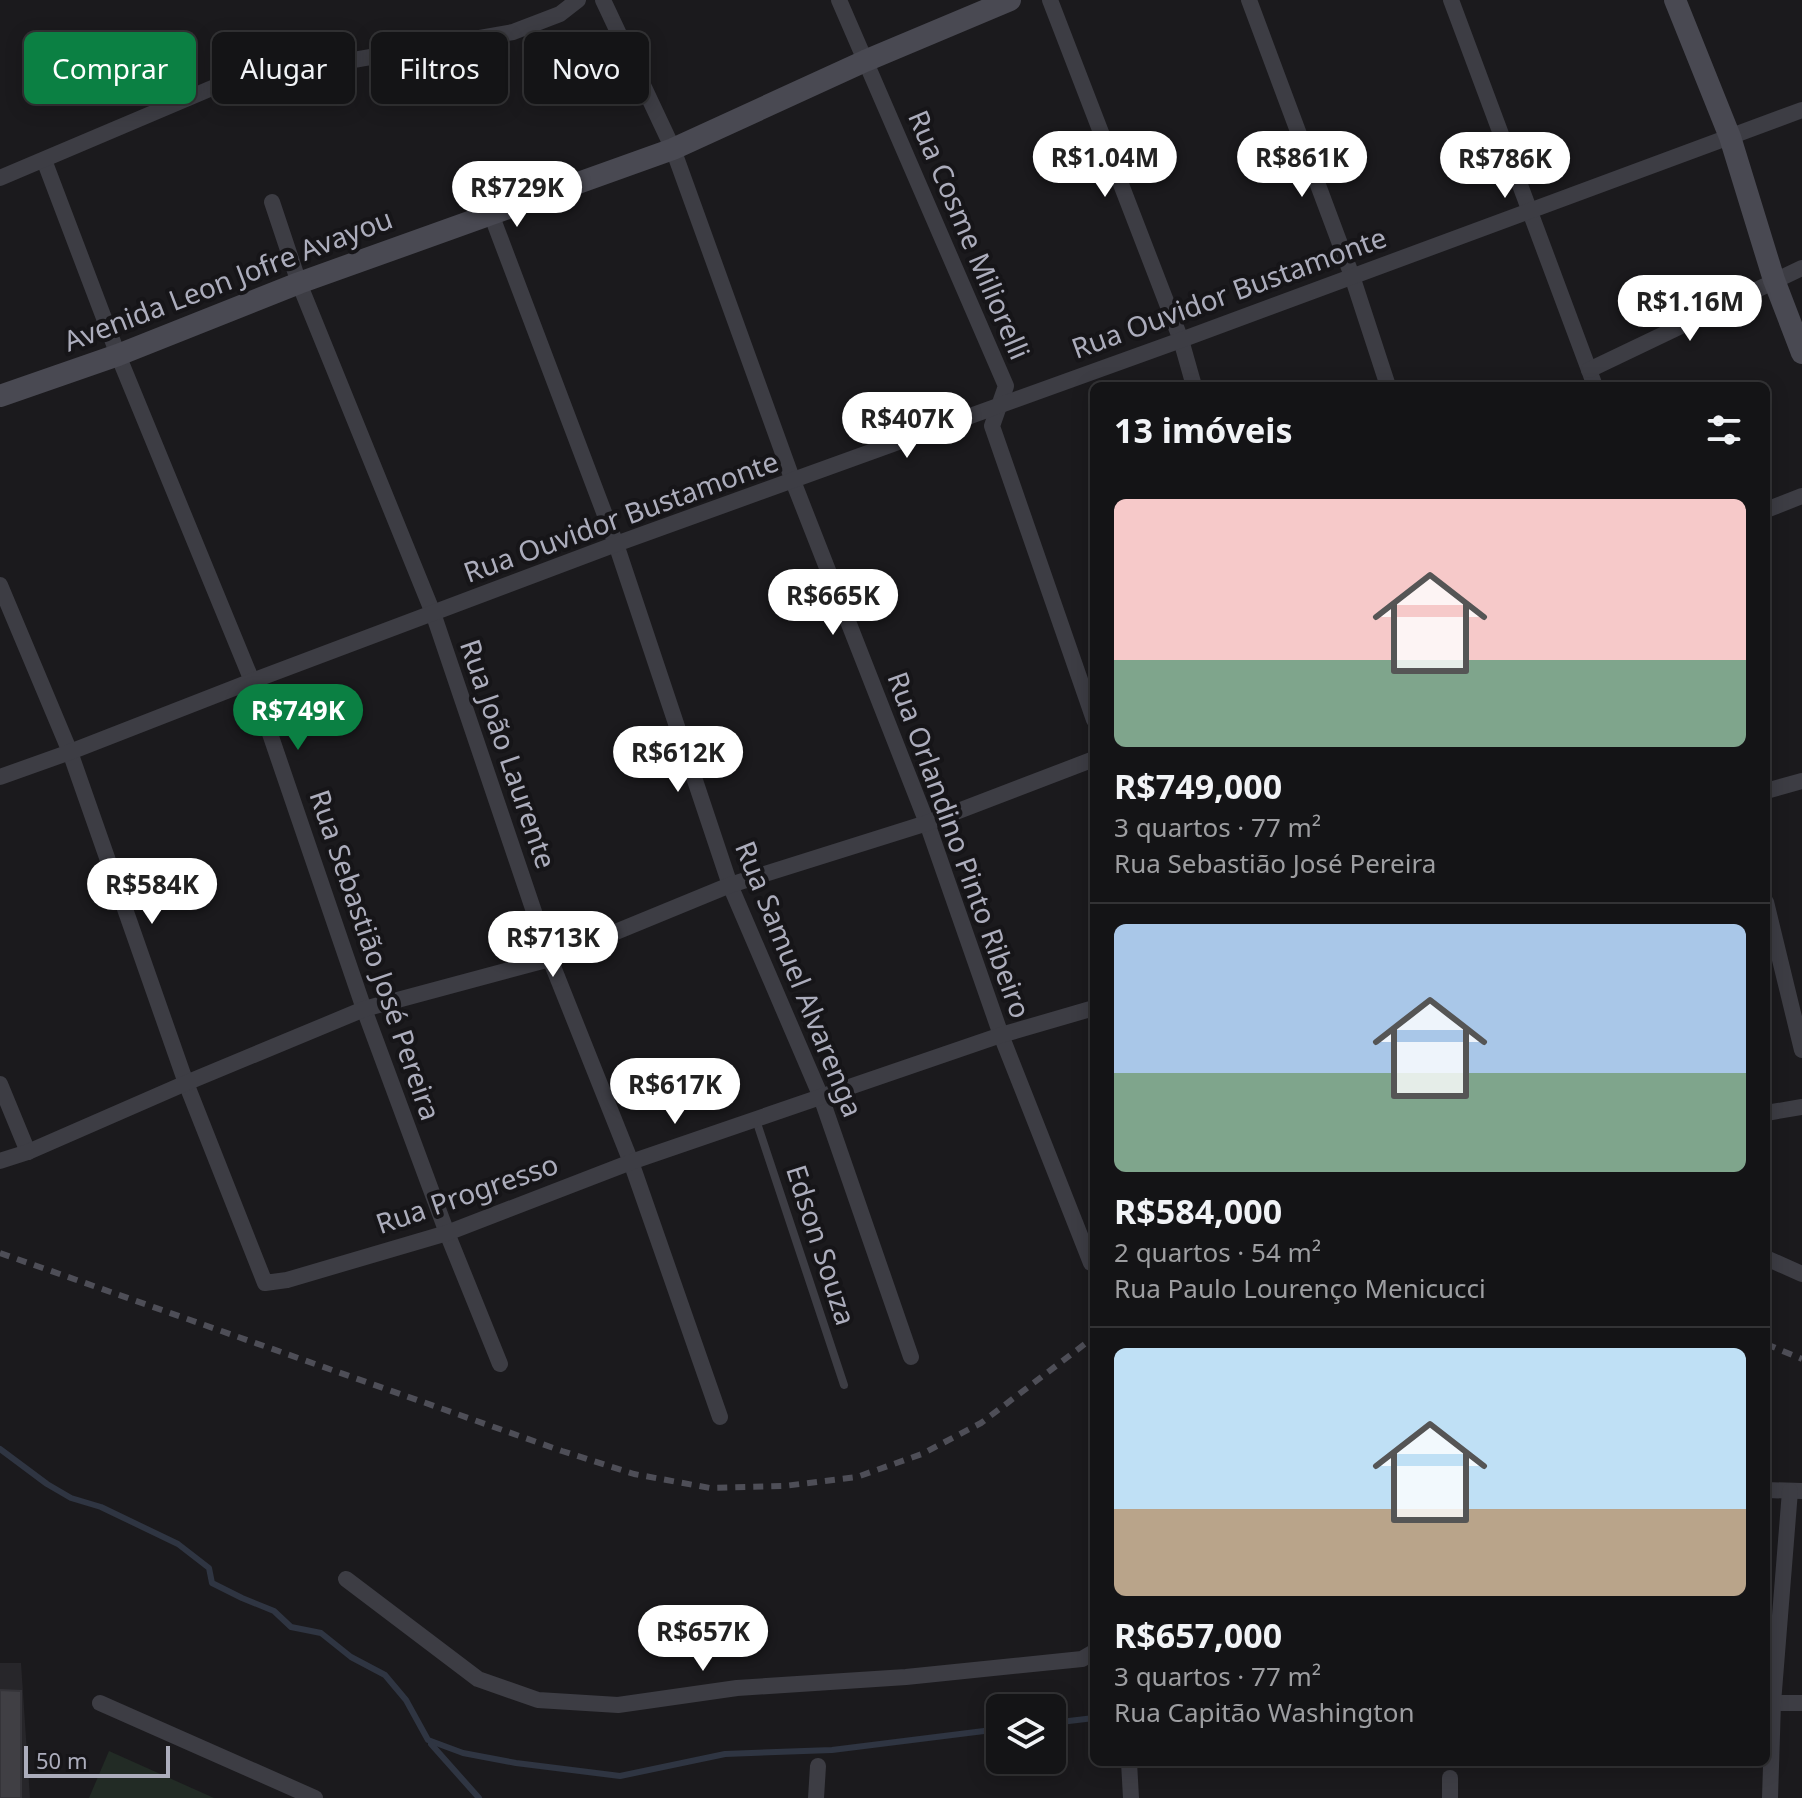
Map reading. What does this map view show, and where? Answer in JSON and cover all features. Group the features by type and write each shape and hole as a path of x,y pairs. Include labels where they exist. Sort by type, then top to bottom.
{"street":[{"path":"0,178 212,88 513,32 560,14 578,0"},
{"name":"Rua Orlandino Pinto Ribeiro","path":"603,0 673,149 793,481 927,823 1001,1035 1090,1260"},
{"name":"Rua Cosme Miliorelli","path":"839,0 1006,386 992,426 1090,708"},
{"name":"Avenida Leon Jofre Avayou","path":"0,396 118,355 299,283 673,149 865,61 1010,0"},
{"path":"1050,0 1181,340 1193,382"},
{"path":"1249,0 1352,276 1387,382"},
{"path":"1451,0 1592,378 1802,268"},
{"path":"1675,0 1730,137 1774,280 1802,353"},
{"name":"Rua Ouvidor Bustamonte","path":"0,777 616,544 1181,340 1802,110"},
{"name":"Rua Sebastião José Pereira","path":"44,160 118,355 252,681 364,1009 447,1233 500,1364"},
{"name":"Rua João Laurente","path":"272,202 299,283 433,613 550,959 631,1162 720,1417"},
{"name":"Rua Samuel Alvarenga","path":"491,214 616,544 730,885 821,1097 911,1357"},
{"path":"1770,508 1802,496"},
{"path":"0,585 70,752 186,1083"},
{"path":"0,1161 28,1152 364,1009 550,959 730,885 927,823 1090,761"},
{"path":"1770,790 1802,781"},
{"path":"1770,918 1802,1050"},
{"name":"Rua Progresso","path":"186,1083 265,1283 287,1280 447,1233 631,1162 1001,1035 1090,1009"},
{"path":"0,1084 28,1152"},
{"path":"1770,1112 1802,1107"},
{"path":"1770,1260 1802,1274"},
{"path":"1770,1490 1796,1491 1770,1695"},
{"path":"346,1579 478,1679 538,1700 618,1705 737,1688 906,1677 1082,1659 1090,1654"},
{"path":"100,1703 315,1798"},
{"path":"1770,1703 1802,1703"},
{"path":"816,1798 818,1766"},
{"path":"1129,1766 1131,1798"},
{"path":"1770,1766 1770,1798"},
{"path":"1450,1778 1450,1798"}],"lane":[{"name":"Edson Souza","path":"756,1119 844,1385"}],"shaded area":[{"path":"0,1663 21,1663 30,1798 0,1798"},
{"path":"109,1751 214,1798 89,1798"}],"building":[{"path":"0,1690 21,1691 21,1798 0,1798"}],"waterway":[{"path":"0,1449 71,1498 101,1507 178,1544 209,1568 212,1583 274,1611 291,1627 321,1633 351,1657 385,1675 406,1700 428,1740 463,1753 620,1776 725,1754 832,1750 986,1731"},
{"path":"1066,1721 1090,1718"},
{"path":"431,1744 479,1798"}],"railway":[{"path":"0,1253 562,1451 634,1474 710,1488 784,1486 857,1477 922,1454 981,1423 1090,1340"},
{"path":"1770,1346 1802,1359"}]}
